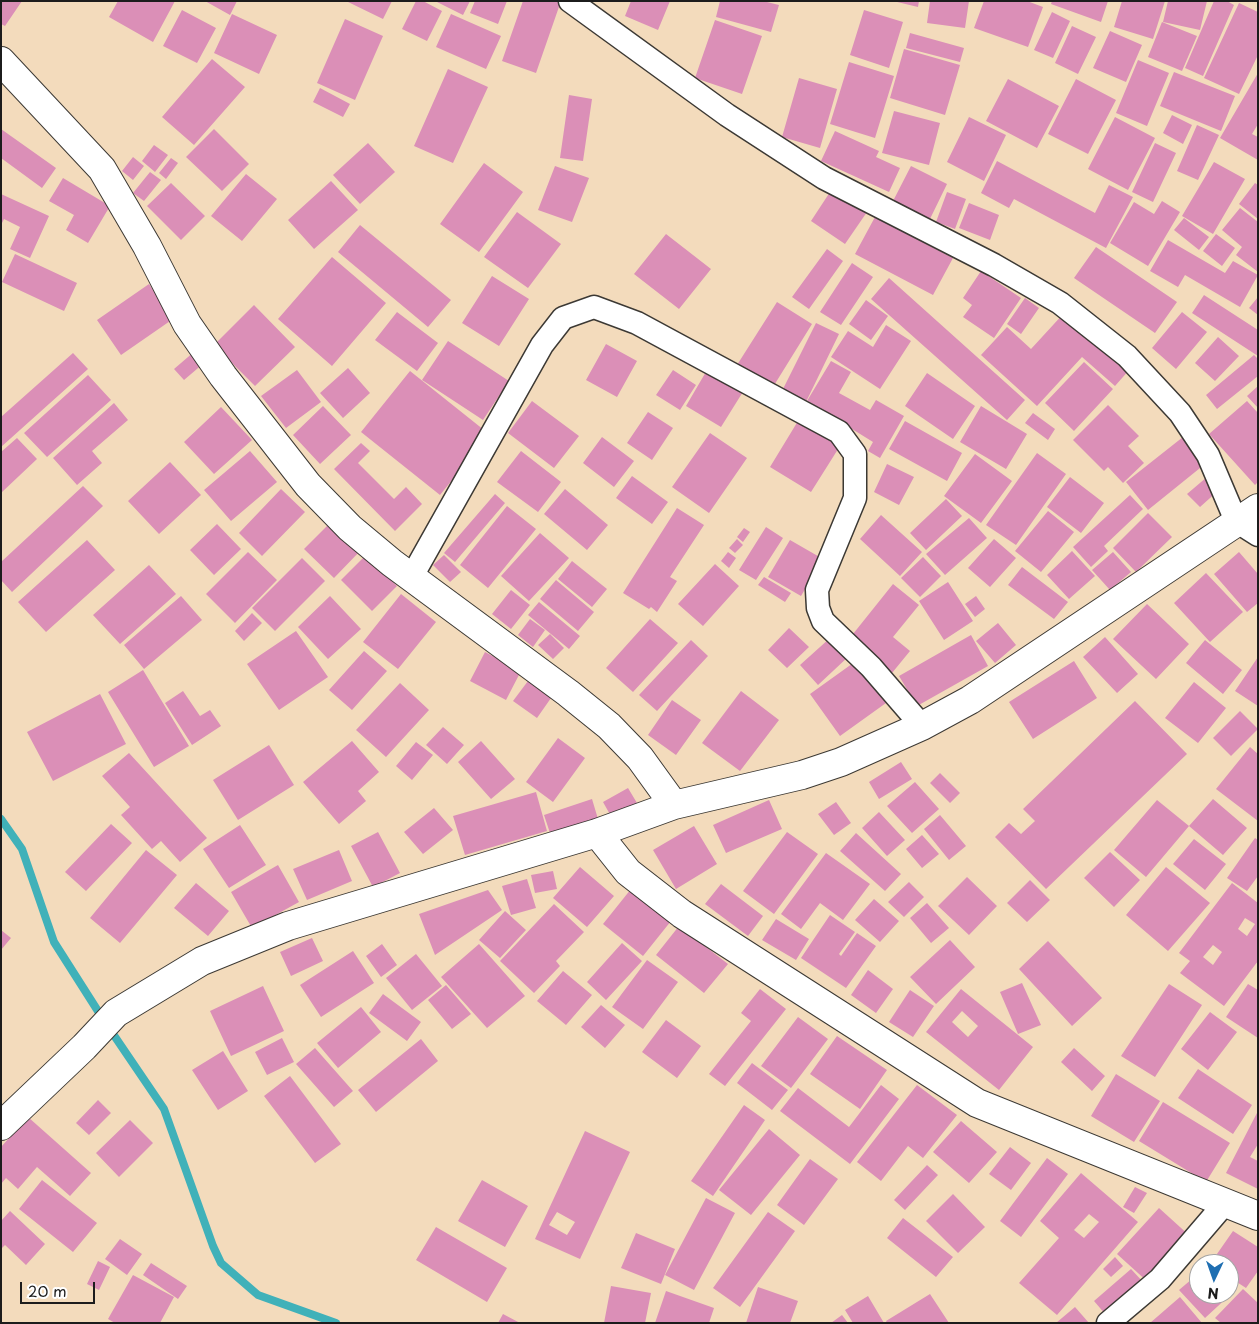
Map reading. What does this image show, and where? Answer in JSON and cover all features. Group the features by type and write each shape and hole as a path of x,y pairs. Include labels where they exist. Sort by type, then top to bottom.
{"street":[{"path":"1,1126 84,1047 116,1013 202,961 288,926 597,833 674,805 802,775 840,762 922,726 970,700 1250,521 1180,413 1127,356 1060,303 994,265 824,178 727,115 570,1"},
{"path":"1,61 102,169 147,246 187,324 223,376 308,485 350,528 411,578 568,693 609,726 640,758 674,805"},
{"path":"411,578 542,344 563,318 594,307 637,323 839,432 855,454 855,498 817,590 818,608 823,622 871,667 922,726"},
{"path":"597,833 628,872 682,914 977,1103 1258,1216"},
{"path":"1108,1323 1160,1279 1226,1202"}],"building":[{"path":"1,1 22,1 5,26 1,24"},
{"path":"118,1 175,1 153,42 109,17"},
{"path":"205,1 237,1 230,15"},
{"path":"346,1 392,1 383,19"},
{"path":"416,1 423,1 442,11 427,41 402,29"},
{"path":"435,1 470,1 463,15"},
{"path":"475,1 507,1 498,24 470,13"},
{"path":"523,1 561,1 536,73 502,61"},
{"path":"631,1 670,1 658,30 625,16"},
{"path":"720,1 763,1 779,5 771,32 716,17"},
{"path":"893,1 919,1 918,7"},
{"path":"930,1 969,1 965,28 927,23"},
{"path":"984,1 1027,1 1043,7 1028,47 974,28"},
{"path":"1052,1 1108,1 1101,22 1051,4"},
{"path":"1122,1 1165,1 1153,39 1114,27"},
{"path":"1168,1 1207,1 1200,30 1163,22"},
{"path":"1214,1 1227,1 1234,5 1203,76 1185,68"},
{"path":"1239,3 1258,12 1258,55 1239,94 1204,78"},
{"path":"182,10 216,28 197,63 163,46"},
{"path":"864,10 903,22 889,68 850,55"},
{"path":"1052,12 1070,21 1053,58 1034,50"},
{"path":"232,14 277,35 259,74 214,53"},
{"path":"451,14 501,36 486,69 436,47"},
{"path":"345,19 383,36 355,100 317,83"},
{"path":"715,20 762,36 742,94 695,78"},
{"path":"1162,22 1197,36 1182,71 1148,57"},
{"path":"1072,26 1096,37 1078,74 1055,63"},
{"path":"1110,31 1142,45 1126,82 1093,68"},
{"path":"910,33 964,48 960,62 906,48"},
{"path":"904,49 960,65 945,115 890,98"},
{"path":"212,59 245,87 194,145 162,117"},
{"path":"1138,60 1169,73 1147,126 1116,113"},
{"path":"849,62 894,76 875,138 830,124"},
{"path":"448,69 488,87 453,163 414,146"},
{"path":"1174,72 1235,96 1221,131 1160,106"},
{"path":"1258,73 1258,124 1252,134 1258,137 1258,160 1220,138"},
{"path":"799,78 837,89 820,148 782,137"},
{"path":"1008,79 1059,106 1037,148 986,121"},
{"path":"1076,79 1116,100 1088,154 1048,134"},
{"path":"320,88 350,104 343,117 313,102"},
{"path":"569,95 592,99 583,161 560,158"},
{"path":"894,111 940,123 929,165 882,153"},
{"path":"1172,115 1192,125 1183,144 1163,133"},
{"path":"969,117 1006,135 984,181 947,162"},
{"path":"1115,117 1155,138 1128,190 1088,169"},
{"path":"1197,125 1219,135 1198,180 1177,171"},
{"path":"1,129 56,168 42,188 1,158"},
{"path":"214,129 249,164 222,191 186,157"},
{"path":"835,131 879,151 876,157 900,168 889,192 821,161"},
{"path":"368,143 395,172 360,204 333,175"},
{"path":"1155,143 1176,153 1153,202 1132,192"},
{"path":"154,145 168,155 155,172 142,161"},
{"path":"133,157 144,166 133,180 122,171"},
{"path":"171,158 178,163 166,179 159,173"},
{"path":"997,161 1095,213 1109,185 1133,197 1106,248 1014,199 1009,208 981,193"},
{"path":"1214,162 1245,179 1213,234 1182,216"},
{"path":"484,163 523,192 479,252 440,224"},
{"path":"555,166 589,178 572,222 538,210"},
{"path":"911,166 947,184 929,221 892,203"},
{"path":"150,172 161,180 144,201 133,193"},
{"path":"246,174 277,199 242,241 211,216"},
{"path":"63,178 110,206 88,243 66,230 74,215 49,201"},
{"path":"331,181 358,210 314,249 288,220"},
{"path":"171,183 205,216 181,240 147,206"},
{"path":"1255,183 1258,185 1258,219 1239,204"},
{"path":"832,189 867,212 845,244 811,221"},
{"path":"947,192 966,199 955,229 936,222"},
{"path":"1,194 49,216 30,258 10,249 20,227 4,219 1,225"},
{"path":"1162,201 1180,212 1148,266 1110,243 1134,202 1154,214"},
{"path":"969,203 999,215 990,240 959,228"},
{"path":"1240,208 1258,222 1258,272 1236,255 1242,247 1222,230"},
{"path":"517,212 561,244 528,288 484,257"},
{"path":"875,217 953,258 933,295 855,254"},
{"path":"1184,218 1209,237 1199,250 1174,230"},
{"path":"360,225 451,300 428,327 338,252"},
{"path":"666,234 711,269 679,309 634,274"},
{"path":"1216,234 1235,248 1222,266 1203,251"},
{"path":"1168,240 1225,273 1233,261 1258,275 1240,307 1185,275 1178,287 1150,271"},
{"path":"1096,247 1177,302 1155,333 1074,278"},
{"path":"827,249 843,261 809,309 792,297"},
{"path":"15,254 77,283 64,311 2,282"},
{"path":"332,257 386,303 332,366 278,319"},
{"path":"852,263 873,277 841,325 820,312"},
{"path":"981,271 1021,298 994,338 963,317 972,305 963,298"},
{"path":"492,276 529,299 499,346 462,323"},
{"path":"889,278 1025,400 1007,420 871,299"},
{"path":"149,284 173,319 121,355 97,320"},
{"path":"1204,295 1258,330 1258,356 1192,313"},
{"path":"1258,297 1258,315 1249,308"},
{"path":"1025,298 1039,308 1021,334 1007,324"},
{"path":"866,300 888,316 871,340 849,324"},
{"path":"777,302 812,324 773,387 737,365"},
{"path":"254,305 295,347 255,386 214,345"},
{"path":"397,312 438,343 417,371 375,340"},
{"path":"1065,312 1130,369 1115,386 1082,357 1037,406 981,355 1007,327 1031,349"},
{"path":"1182,312 1207,332 1176,369 1152,348"},
{"path":"816,323 839,334 804,406 780,395"},
{"path":"886,325 911,341 880,389 831,357 848,331 873,347"},
{"path":"1218,337 1239,356 1215,381 1195,363"},
{"path":"448,341 509,381 483,420 422,380"},
{"path":"606,344 637,361 617,397 586,380"},
{"path":"195,351 204,363 184,380 174,369"},
{"path":"73,353 88,369 1,447 1,417"},
{"path":"1254,355 1258,359 1258,376 1217,409 1206,395"},
{"path":"831,361 851,372 839,393 870,410 876,400 904,416 880,458 868,451 873,442 807,401"},
{"path":"1084,362 1113,389 1074,431 1045,403"},
{"path":"710,365 746,387 721,427 686,406"},
{"path":"348,368 370,393 343,418 320,393"},
{"path":"297,370 321,402 286,428 261,396"},
{"path":"673,370 696,385 680,410 656,395"},
{"path":"410,371 489,434 440,495 361,432"},
{"path":"927,373 975,406 953,439 905,406"},
{"path":"88,375 111,400 47,457 24,433"},
{"path":"1258,386 1258,408 1247,396"},
{"path":"532,401 579,436 554,468 508,433"},
{"path":"1247,401 1258,413 1258,482 1255,485 1209,434"},
{"path":"114,403 128,420 92,451 102,463 77,485 53,458"},
{"path":"1108,405 1139,436 1128,446 1144,463 1123,483 1108,467 1104,471 1073,440"},
{"path":"323,406 351,435 320,464 293,435"},
{"path":"981,406 1027,434 1006,469 960,442"},
{"path":"221,407 252,440 214,474 184,442"},
{"path":"648,412 673,428 652,460 627,443"},
{"path":"1033,413 1055,429 1048,440 1025,423"},
{"path":"798,421 840,446 811,492 770,467"},
{"path":"905,421 962,453 947,481 889,449"},
{"path":"710,433 747,458 709,513 672,487"},
{"path":"602,437 634,461 614,487 583,463"},
{"path":"1183,437 1205,464 1148,510 1126,482"},
{"path":"17,438 37,459 1,493 1,452"},
{"path":"361,443 370,451 358,463 394,499 406,487 422,504 395,531 334,469"},
{"path":"250,451 277,482 231,521 204,490"},
{"path":"521,451 561,482 538,512 497,482"},
{"path":"1037,453 1066,474 1016,545 986,525"},
{"path":"975,454 1012,481 981,523 944,496"},
{"path":"170,462 201,495 159,534 128,501"},
{"path":"887,464 914,477 899,505 874,492"},
{"path":"632,476 668,502 652,524 616,498"},
{"path":"1070,477 1104,503 1081,533 1047,507"},
{"path":"1207,477 1219,490 1200,507 1187,494"},
{"path":"83,486 103,506 12,592 1,580 1,562"},
{"path":"281,489 305,512 262,556 239,533"},
{"path":"565,489 608,525 587,550 544,514"},
{"path":"495,494 505,503 455,562 444,553"},
{"path":"1130,495 1143,509 1104,546 1108,551 1091,567 1073,547"},
{"path":"946,499 962,516 926,550 910,533"},
{"path":"507,506 536,529 488,588 460,565"},
{"path":"677,508 704,525 670,577 677,581 657,612 623,593"},
{"path":"1048,511 1074,532 1041,572 1015,551"},
{"path":"1148,513 1172,537 1136,572 1113,548"},
{"path":"881,515 922,552 900,576 860,539"},
{"path":"969,518 987,538 945,575 926,554"},
{"path":"333,520 362,549 334,578 304,549"},
{"path":"217,524 241,549 214,575 190,550"},
{"path":"766,527 783,538 756,580 739,570"},
{"path":"744,528 750,532 743,542 737,537"},
{"path":"540,533 569,558 529,601 501,576"},
{"path":"737,539 743,545 735,553 729,548"},
{"path":"994,539 1016,558 990,587 968,568"},
{"path":"87,540 115,570 46,632 18,602"},
{"path":"790,540 823,559 801,596 768,577"},
{"path":"1072,551 1095,576 1069,599 1047,575"},
{"path":"248,552 277,580 235,623 206,594"},
{"path":"728,552 736,558 729,568 721,561"},
{"path":"1113,552 1131,572 1110,590 1092,570"},
{"path":"1239,552 1258,574 1258,603 1247,612 1214,574"},
{"path":"366,555 397,586 372,611 341,580"},
{"path":"444,555 461,572 450,582 433,565"},
{"path":"923,557 941,576 920,597 901,578"},
{"path":"302,558 325,581 275,631 252,608"},
{"path":"572,561 607,589 592,607 558,579"},
{"path":"715,564 739,586 703,626 678,604"},
{"path":"149,565 176,594 120,644 93,615"},
{"path":"1022,567 1068,602 1054,619 1008,585"},
{"path":"1206,573 1243,612 1210,642 1174,603"},
{"path":"764,577 791,593 785,602 758,585"},
{"path":"556,580 594,612 578,631 540,599"},
{"path":"948,582 973,621 944,640 919,601"},
{"path":"893,584 919,605 893,637 910,651 892,673 849,639"},
{"path":"511,590 530,605 511,629 492,614"},
{"path":"401,594 436,622 398,669 363,642"},
{"path":"181,596 202,620 144,669 124,645"},
{"path":"330,596 361,629 328,659 298,627"},
{"path":"976,596 985,609 975,617 965,604"},
{"path":"539,602 580,636 569,649 528,615"},
{"path":"1147,604 1189,644 1156,679 1113,639"},
{"path":"252,613 262,623 244,641 235,631"},
{"path":"530,619 545,630 533,647 518,635"},
{"path":"650,619 678,643 633,692 606,668"},
{"path":"998,623 1016,645 995,663 976,641"},
{"path":"789,628 809,647 787,668 768,650"},
{"path":"296,631 328,677 279,710 247,664"},
{"path":"550,634 564,648 553,659 538,645"},
{"path":"971,635 988,666 917,706 899,676"},
{"path":"1105,637 1138,674 1117,693 1083,657"},
{"path":"830,638 848,657 818,685 800,665"},
{"path":"691,640 708,656 657,711 639,695"},
{"path":"1205,640 1242,670 1223,694 1186,663"},
{"path":"364,651 387,671 352,710 329,690"},
{"path":"485,652 521,671 506,700 470,681"},
{"path":"1258,657 1258,706 1235,691"},
{"path":"856,661 886,703 840,736 810,694"},
{"path":"1074,661 1097,698 1033,739 1009,702"},
{"path":"143,670 189,746 154,767 108,692"},
{"path":"528,681 551,698 537,718 513,701"},
{"path":"1194,682 1226,708 1198,743 1165,718"},
{"path":"400,683 429,710 386,757 356,730"},
{"path":"183,691 200,716 210,710 221,726 192,745 165,703"},
{"path":"741,691 779,720 740,771 702,743"},
{"path":"100,694 126,744 53,781 27,732"},
{"path":"672,700 701,720 676,755 648,735"},
{"path":"1135,701 1187,754 1046,889 995,837 1009,823 1021,834 1035,821 1023,809"},
{"path":"1240,711 1258,729 1231,756 1213,738"},
{"path":"443,727 464,745 447,764 426,745"},
{"path":"558,738 585,758 553,802 526,782"},
{"path":"352,741 379,772 358,791 366,801 339,824 303,782"},
{"path":"481,741 515,779 491,799 458,762"},
{"path":"416,742 433,755 412,780 396,766"},
{"path":"269,745 294,785 238,820 213,780"},
{"path":"1250,747 1258,754 1258,821 1216,789"},
{"path":"129,753 207,838 180,862 161,841 152,849 121,815 130,807 102,776"},
{"path":"901,762 912,779 879,799 869,782"},
{"path":"940,773 960,793 950,803 930,783"},
{"path":"915,782 939,809 912,833 887,806"},
{"path":"628,788 637,803 612,818 603,802"},
{"path":"536,792 547,831 465,855 453,816"},
{"path":"592,799 598,819 551,836 544,815"},
{"path":"1213,799 1247,828 1223,855 1189,826"},
{"path":"769,800 782,829 726,853 713,825"},
{"path":"1157,800 1189,826 1146,877 1114,850"},
{"path":"836,802 851,823 834,835 818,814"},
{"path":"434,808 453,830 423,854 404,832"},
{"path":"879,812 905,840 887,856 862,828"},
{"path":"940,815 966,846 949,860 924,829"},
{"path":"111,824 132,843 86,891 65,872"},
{"path":"240,825 266,865 229,888 203,849"},
{"path":"694,826 717,864 676,889 653,850"},
{"path":"378,832 400,873 373,887 351,846"},
{"path":"787,832 818,854 774,914 743,891"},
{"path":"856,833 901,874 885,891 840,851"},
{"path":"922,835 939,854 922,868 906,849"},
{"path":"1255,838 1258,840 1258,876 1247,891 1227,878"},
{"path":"1194,839 1226,864 1205,890 1173,864"},
{"path":"146,850 177,875 120,943 90,918"},
{"path":"339,850 352,881 307,900 293,869"},
{"path":"1110,852 1140,880 1114,907 1084,878"},
{"path":"826,853 870,884 843,920 820,903 801,929 781,914"},
{"path":"278,865 299,902 252,928 231,892"},
{"path":"580,867 614,896 587,927 553,898"},
{"path":"1166,867 1210,903 1168,951 1126,915"},
{"path":"553,871 557,889 535,893 531,875"},
{"path":"967,877 997,906 969,935 938,906"},
{"path":"527,879 536,908 511,915 502,886"},
{"path":"1030,880 1050,900 1027,922 1007,903"},
{"path":"909,882 924,897 904,917 888,902"},
{"path":"196,883 229,911 208,936 174,908"},
{"path":"1232,883 1258,903 1258,961 1224,1006 1180,973 1190,961 1179,953","holes":["1245,918 1255,924 1247,936 1238,929","1213,945 1222,952 1213,965 1203,957"]},
{"path":"721,884 763,916 748,936 705,904"},
{"path":"631,889 671,921 643,956 603,924"},
{"path":"488,890 502,910 435,955 419,914"},
{"path":"874,899 899,921 880,942 855,920"},
{"path":"927,903 949,928 931,943 910,918"},
{"path":"554,904 584,932 556,961 560,966 534,993 500,961"},
{"path":"505,911 526,930 500,958 479,940"},
{"path":"830,915 855,932 839,954 841,956 857,933 876,946 846,988 801,958"},
{"path":"776,919 809,939 796,960 762,940"},
{"path":"679,926 728,964 704,993 656,955"},
{"path":"1,930 11,938 1,950"},
{"path":"312,938 323,961 291,976 280,952"},
{"path":"950,940 975,967 936,1004 910,977"},
{"path":"1048,941 1102,998 1072,1026 1019,969"},
{"path":"622,943 642,961 606,1000 587,982"},
{"path":"382,944 397,965 381,977 366,956"},
{"path":"479,944 525,996 487,1028 441,977"},
{"path":"353,951 374,983 321,1017 300,985"},
{"path":"416,954 442,986 412,1010 386,978"},
{"path":"647,960 678,982 643,1029 612,1007"},
{"path":"868,970 893,989 876,1013 851,995"},
{"path":"563,971 592,995 566,1025 537,1001"},
{"path":"1022,983 1041,1025 1018,1034 1000,992"},
{"path":"1169,984 1202,1005 1155,1077 1121,1056"},
{"path":"1248,984 1258,990 1258,1038 1226,1017"},
{"path":"446,985 471,1014 452,1029 428,1000"},
{"path":"263,986 284,1031 231,1056 210,1011"},
{"path":"760,989 786,1009 725,1086 709,1074 751,1021 741,1013"},
{"path":"961,989 1033,1047 999,1090 926,1032","holes":["962,1011 978,1026 968,1037 952,1022"]},
{"path":"910,990 934,1006 913,1037 889,1022"},
{"path":"383,994 421,1022 407,1041 369,1013"},
{"path":"601,1005 625,1025 605,1048 581,1027"},
{"path":"361,1007 381,1032 338,1068 317,1043"},
{"path":"1210,1012 1237,1032 1208,1070 1181,1049"},
{"path":"798,1017 828,1039 791,1088 761,1066"},
{"path":"666,1020 701,1046 677,1078 642,1052"},
{"path":"837,1036 887,1070 860,1109 810,1074"},
{"path":"282,1038 294,1062 267,1075 255,1052"},
{"path":"421,1039 438,1061 376,1112 358,1090"},
{"path":"315,1048 353,1091 334,1107 296,1064"},
{"path":"1074,1048 1105,1076 1092,1091 1061,1062"},
{"path":"223,1051 248,1091 218,1110 192,1070"},
{"path":"752,1063 788,1090 772,1110 737,1083"},
{"path":"1198,1069 1252,1105 1233,1134 1178,1098"},
{"path":"1116,1074 1160,1101 1134,1142 1091,1116"},
{"path":"290,1076 341,1144 315,1163 264,1096"},
{"path":"881,1085 899,1099 850,1164 780,1111 798,1088 849,1127"},
{"path":"917,1085 957,1115 923,1158 908,1146 881,1181 857,1162"},
{"path":"98,1100 111,1113 89,1135 76,1123"},
{"path":"1163,1102 1230,1143 1206,1182 1139,1141"},
{"path":"744,1105 765,1120 713,1196 691,1181"},
{"path":"1258,1111 1258,1144 1250,1157 1258,1161 1258,1189 1226,1173"},
{"path":"28,1117 91,1173 70,1196 37,1167 18,1189 6,1178 1,1184 1,1147"},
{"path":"130,1120 153,1143 119,1177 96,1153"},
{"path":"961,1121 997,1152 969,1183 933,1152"},
{"path":"769,1129 800,1155 751,1215 719,1190"},
{"path":"585,1131 630,1152 580,1259 535,1239","holes":["557,1212 575,1222 567,1235 549,1225"]},
{"path":"1010,1147 1031,1163 1011,1190 989,1174"},
{"path":"1047,1158 1068,1174 1021,1237 1000,1221"},
{"path":"810,1159 838,1179 804,1225 777,1205"},
{"path":"927,1165 938,1175 905,1210 894,1200"},
{"path":"1081,1173 1138,1222 1057,1315 1019,1283 1059,1238 1040,1221","holes":["1089,1214 1099,1222 1084,1238 1074,1230"]},
{"path":"42,1180 97,1223 73,1252 19,1209"},
{"path":"482,1180 528,1206 505,1247 458,1221"},
{"path":"1135,1187 1147,1193 1134,1213 1123,1207"},
{"path":"953,1194 985,1227 958,1253 926,1221"},
{"path":"706,1198 735,1213 694,1290 665,1275"},
{"path":"1159,1208 1191,1237 1149,1283 1117,1254"},
{"path":"10,1211 45,1244 26,1265 5,1245 1,1249 1,1221"},
{"path":"768,1212 795,1231 740,1307 713,1288"},
{"path":"903,1218 953,1257 936,1277 887,1238"},
{"path":"436,1227 507,1268 487,1302 416,1260"},
{"path":"1233,1231 1258,1247 1258,1271 1246,1288 1239,1283 1239,1254 1217,1254"},
{"path":"636,1233 675,1249 661,1284 621,1268"},
{"path":"120,1239 142,1254 127,1275 105,1259"},
{"path":"1115,1257 1123,1266 1111,1277 1103,1269"},
{"path":"98,1261 110,1267 99,1290 87,1284"},
{"path":"151,1263 187,1286 178,1299 143,1275"},
{"path":"1131,1269 1144,1283 1106,1315 1094,1301"},
{"path":"133,1275 174,1297 160,1323 115,1323 108,1319"},
{"path":"1189,1282 1189,1301 1179,1290"},
{"path":"611,1286 651,1293 645,1323 604,1323"},
{"path":"758,1287 798,1301 790,1323 746,1323"},
{"path":"1243,1289 1258,1303 1258,1323 1221,1323 1215,1318 1229,1304 1239,1304 1239,1293"},
{"path":"666,1291 714,1308 709,1323 655,1323"},
{"path":"930,1294 949,1323 887,1323 886,1321"},
{"path":"868,1296 884,1323 853,1323 845,1310"},
{"path":"1180,1297 1202,1323 1150,1323"},
{"path":"1192,1304 1220,1304 1205,1318"},
{"path":"1075,1307 1089,1323 1056,1323"},
{"path":"503,1314 520,1323 498,1323"},
{"path":"842,1315 848,1323 831,1323"}],"waterway":[{"path":"1,819 22,849 54,942 103,1019"},
{"path":"109,1028 164,1109 213,1246 221,1263 258,1295 336,1323"}]}
